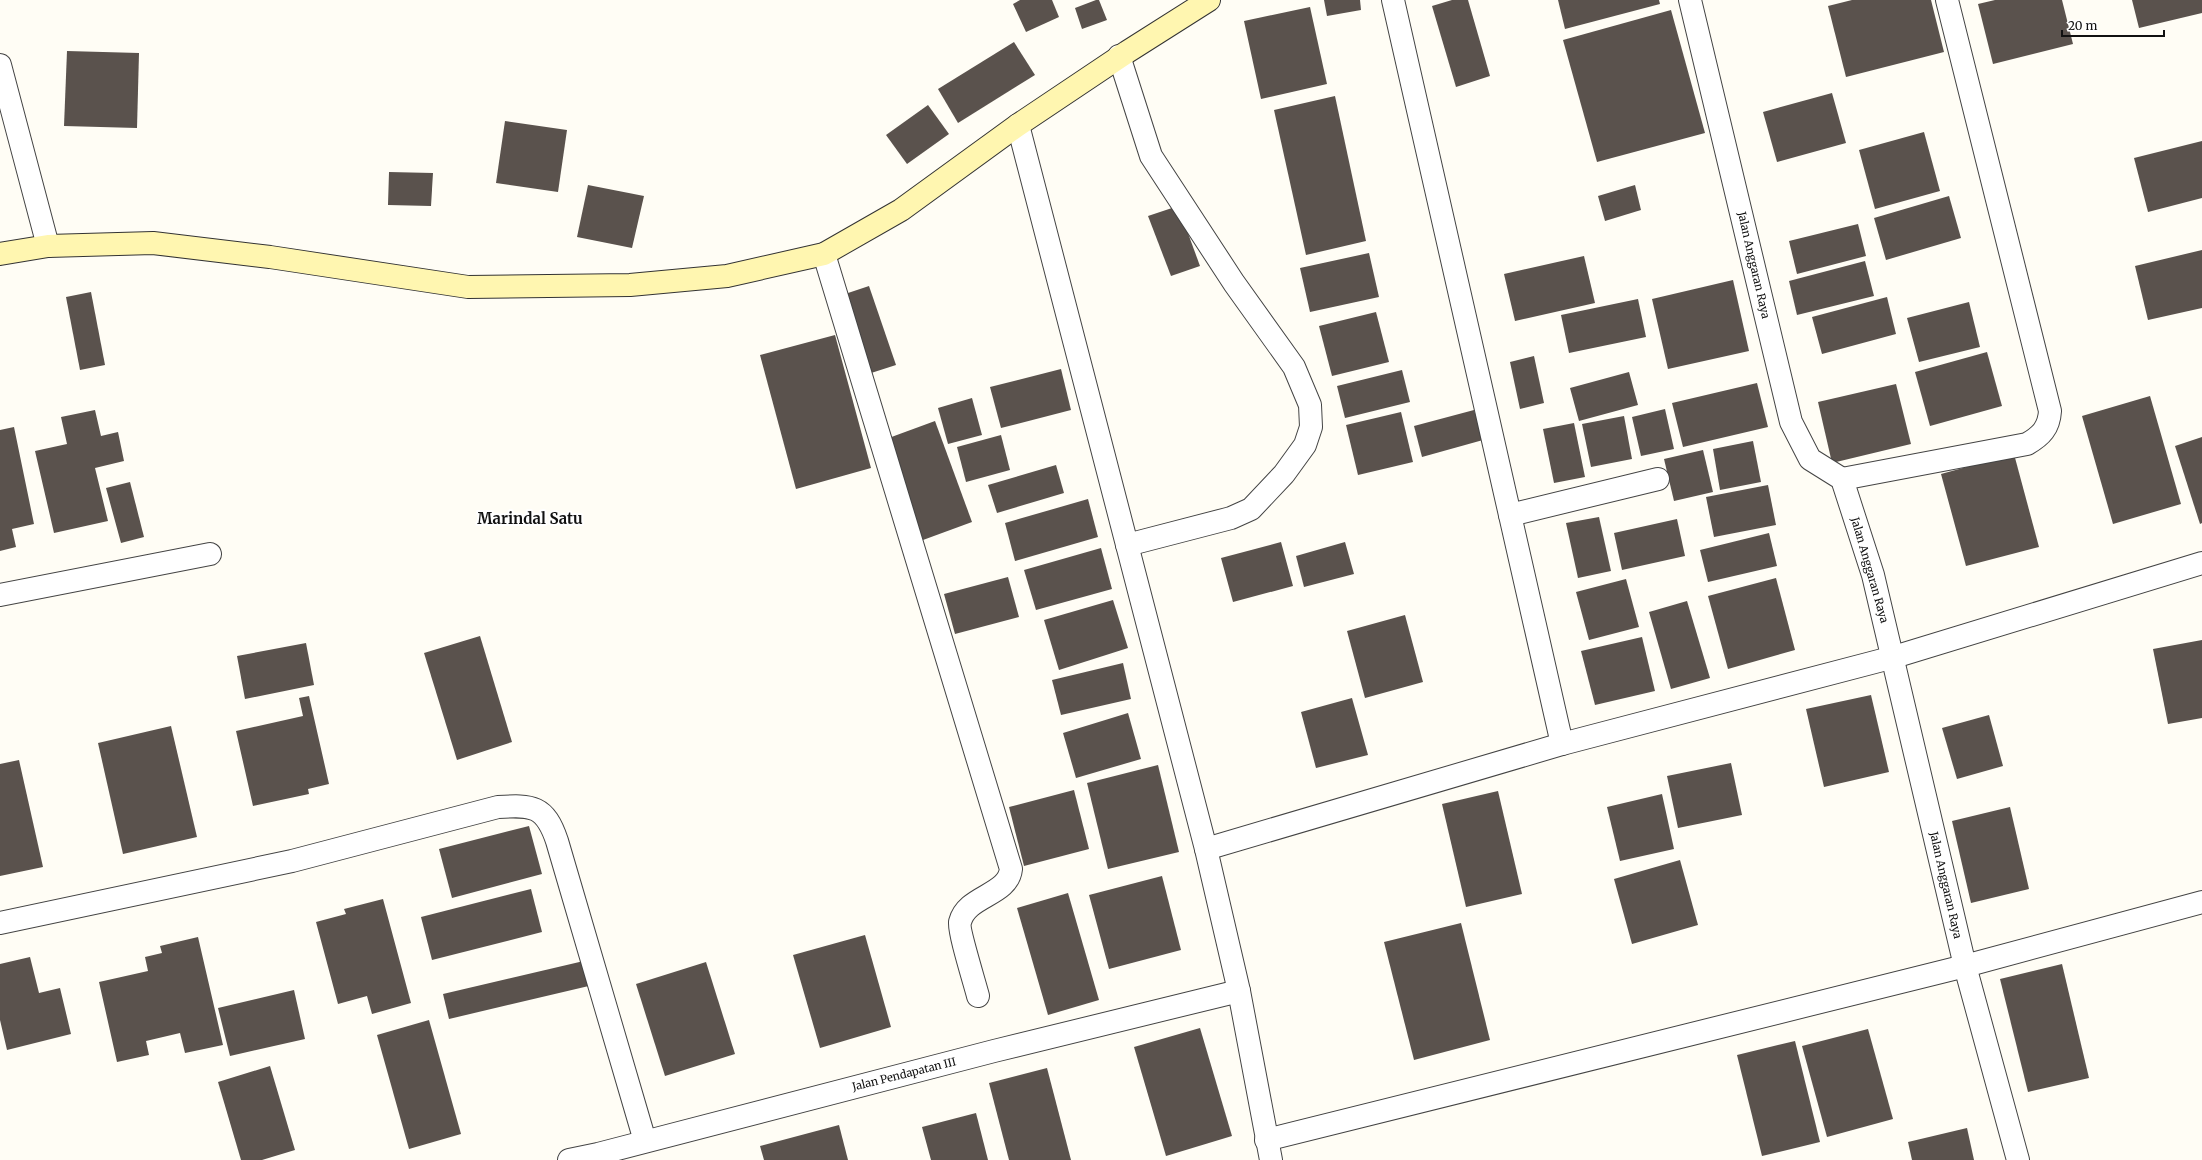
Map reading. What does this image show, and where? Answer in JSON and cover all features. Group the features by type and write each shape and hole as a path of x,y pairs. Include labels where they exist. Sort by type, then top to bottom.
{"street":[{"path":"0,254 48,246 153,243 270,257 468,287 556,288 637,285 728,276 824,254 901,210 1018,125 1119,56 1209,0"},
{"path":"1393,0 1562,744"},
{"name":"Jalan Anggaran Raya","path":"1690,0 1791,422 1810,459 1842,479 1873,575 1894,657 1965,966 2018,1160"},
{"path":"1842,479 2027,444 2040,437 2049,422 2050,411 1947,0"},
{"path":"1119,56 1151,156 1234,283 1294,367 1310,405 1311,426 1304,445 1284,474 1252,509 1230,518 1127,545"},
{"path":"0,65 48,246"},
{"path":"1018,125 1206,849 1239,991 1268,1150 2202,902"},
{"path":"824,254 1011,869 1008,879 1003,885 966,909 959,923 978,996"},
{"path":"1510,515 1658,479"},
{"path":"0,595 210,554"},
{"path":"1206,849 1562,744 1894,657 2202,563"},
{"path":"0,923 292,861 498,807 522,805 533,807 542,813 551,824 555,835 645,1141"},
{"name":"Jalan Pendapatan III","path":"569,1160 598,1154 994,1051 1239,991"}],"building":[{"path":"1020,0 1052,0 1059,17 1026,32 1013,4"},
{"path":"1099,0 1107,20 1082,29 1075,8"},
{"path":"1324,0 1360,0 1361,10 1327,16"},
{"path":"1452,0 1468,0 1490,76 1456,87 1432,6"},
{"path":"1558,0 1659,0 1660,4 1565,29"},
{"path":"1852,0 1931,0 1944,52 1846,77 1828,6"},
{"path":"1995,0 2062,0 2073,44 1993,64 1978,4"},
{"path":"2132,0 2202,0 2202,13 2139,28"},
{"path":"1310,7 1327,84 1261,99 1244,21"},
{"path":"1671,10 1705,133 1597,162 1563,40"},
{"path":"1014,42 1035,75 958,123 938,89"},
{"path":"67,51 139,53 137,128 64,126"},
{"path":"1832,93 1846,143 1777,162 1763,112"},
{"path":"1335,96 1366,241 1306,255 1274,110"},
{"path":"928,105 949,134 907,164 886,135"},
{"path":"505,121 567,130 558,192 496,183"},
{"path":"1924,132 1940,191 1875,209 1859,150"},
{"path":"2202,141 2202,198 2148,212 2134,158"},
{"path":"389,172 433,173 431,206 388,205"},
{"path":"588,185 644,196 632,248 577,237"},
{"path":"1635,185 1641,210 1605,221 1598,196"},
{"path":"1949,196 1961,238 1886,260 1874,218"},
{"path":"1178,206 1200,266 1171,276 1148,216"},
{"path":"1858,224 1866,256 1797,274 1789,241"},
{"path":"2202,250 2202,308 2148,320 2135,266"},
{"path":"1369,253 1379,297 1310,312 1300,268"},
{"path":"1584,256 1595,303 1515,321 1504,274"},
{"path":"1865,261 1874,296 1797,315 1789,281"},
{"path":"1733,280 1749,351 1668,369 1652,299"},
{"path":"869,286 896,365 868,374 842,295"},
{"path":"91,292 105,365 80,370 66,297"},
{"path":"1887,297 1896,334 1822,354 1812,317"},
{"path":"1638,299 1646,337 1569,353 1561,315"},
{"path":"1969,302 1980,347 1919,362 1907,318"},
{"path":"1376,312 1389,362 1332,376 1319,326"},
{"path":"835,335 871,468 796,489 760,355"},
{"path":"1987,352 2002,406 1930,426 1915,372"},
{"path":"1534,356 1544,403 1520,409 1510,362"},
{"path":"1061,369 1071,410 1001,428 990,387"},
{"path":"1402,370 1410,402 1345,418 1337,386"},
{"path":"1629,372 1638,405 1579,421 1570,388"},
{"path":"1757,383 1768,427 1683,447 1672,403"},
{"path":"1896,384 1911,444 1832,463 1818,402"},
{"path":"2150,396 2181,504 2113,524 2082,416"},
{"path":"972,398 982,435 948,444 938,408"},
{"path":"1665,409 1674,449 1641,456 1632,417"},
{"path":"95,410 101,436 118,432 124,461 95,468 108,521 54,533 35,451 67,444 61,417"},
{"path":"1474,410 1483,440 1422,457 1414,426"},
{"path":"1401,412 1413,462 1358,475 1346,425"},
{"path":"1624,416 1632,459 1591,467 1582,424"},
{"path":"935,421 972,522 923,540 886,439"},
{"path":"1574,423 1585,477 1554,483 1543,429"},
{"path":"14,427 34,524 12,529 16,547 0,551 0,430"},
{"path":"1001,435 1010,470 966,482 957,447"},
{"path":"2202,437 2202,523 2200,524 2175,446"},
{"path":"1753,441 1761,482 1720,490 1713,449"},
{"path":"1703,450 1713,492 1674,501 1664,459"},
{"path":"2014,454 2039,547 1966,566 1941,474"},
{"path":"1056,465 1064,493 997,513 988,485"},
{"path":"130,482 144,537 121,543 106,488"},
{"path":"1768,485 1776,525 1714,537 1706,497"},
{"path":"1088,499 1098,537 1015,561 1005,523"},
{"path":"1599,517 1611,571 1578,578 1566,523"},
{"path":"1677,519 1685,556 1622,570 1614,533"},
{"path":"1769,533 1777,566 1708,582 1700,550"},
{"path":"1281,542 1293,586 1233,602 1221,558"},
{"path":"1345,542 1354,574 1304,587 1296,556"},
{"path":"1101,548 1112,589 1036,610 1024,570"},
{"path":"1008,577 1019,617 955,634 944,594"},
{"path":"1776,578 1795,650 1728,669 1708,596"},
{"path":"1626,579 1639,627 1589,640 1576,592"},
{"path":"1113,600 1128,648 1059,670 1044,620"},
{"path":"1687,601 1710,678 1671,689 1649,612"},
{"path":"1405,615 1423,682 1365,698 1347,631"},
{"path":"480,636 512,742 457,760 424,653"},
{"path":"1642,637 1655,691 1595,705 1581,651"},
{"path":"2202,640 2202,718 2168,724 2153,649"},
{"path":"306,643 314,685 245,699 237,656"},
{"path":"1123,663 1131,699 1061,715 1052,680"},
{"path":"1871,695 1889,772 1824,787 1806,709"},
{"path":"309,696 329,784 308,789 309,794 253,806 236,731 303,716 299,698"},
{"path":"1352,698 1368,755 1316,768 1301,712"},
{"path":"1128,713 1141,759 1076,778 1063,733"},
{"path":"1989,715 2003,766 1957,779 1942,728"},
{"path":"171,726 197,837 123,854 98,743"},
{"path":"19,760 43,867 0,876 0,764"},
{"path":"1731,763 1742,815 1678,828 1667,776"},
{"path":"1158,765 1179,852 1108,869 1087,783"},
{"path":"1074,790 1089,849 1024,866 1009,807"},
{"path":"1498,791 1522,894 1466,907 1442,804"},
{"path":"1662,794 1674,849 1620,861 1607,807"},
{"path":"2010,807 2029,889 1971,903 1952,821"},
{"path":"529,826 542,874 452,898 439,849"},
{"path":"1680,860 1698,925 1632,944 1614,879"},
{"path":"1162,876 1181,950 1109,969 1089,895"},
{"path":"531,889 542,932 432,960 421,917"},
{"path":"1068,893 1099,1000 1048,1015 1017,908"},
{"path":"383,899 411,1003 372,1014 367,996 338,1004 316,922 346,914 344,909"},
{"path":"1461,923 1490,1040 1414,1060 1384,942"},
{"path":"865,935 891,1027 820,1048 793,955"},
{"path":"198,937 223,1045 185,1053 180,1033 146,1041 149,1055 117,1062 99,982 148,971 145,957 162,953 160,946"},
{"path":"30,957 39,993 60,988 71,1034 7,1050 0,1020 0,964"},
{"path":"588,960 593,985 449,1019 443,994"},
{"path":"706,962 735,1054 665,1076 636,984"},
{"path":"2062,964 2089,1078 2028,1092 2000,979"},
{"path":"294,990 305,1039 230,1056 218,1008"},
{"path":"429,1020 461,1134 409,1149 377,1035"},
{"path":"1200,1028 1232,1136 1166,1156 1134,1047"},
{"path":"1868,1029 1893,1119 1827,1137 1802,1046"},
{"path":"1795,1041 1820,1142 1762,1156 1737,1055"},
{"path":"270,1066 295,1150 262,1160 241,1160 218,1082"},
{"path":"1047,1068 1071,1160 1009,1160 989,1083"},
{"path":"976,1113 988,1160 931,1160 922,1127"},
{"path":"839,1125 848,1160 764,1160 760,1146"},
{"path":"1967,1128 1974,1160 1912,1160 1908,1142"}],"district":[{"name":"Marindal Satu","path":"530,519"}]}
